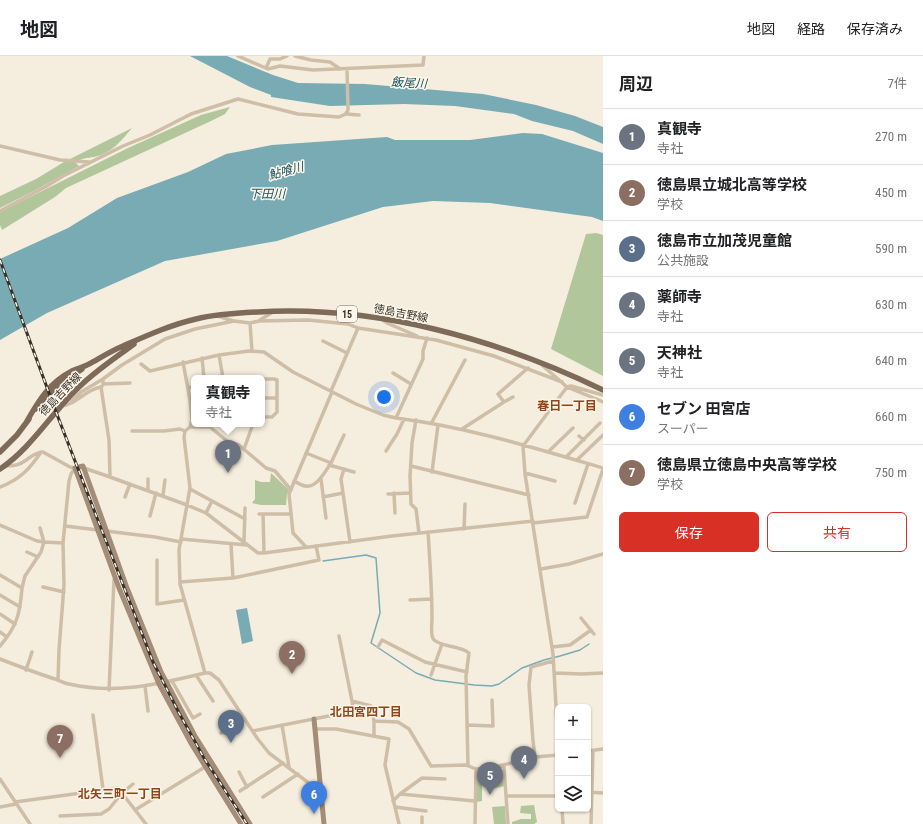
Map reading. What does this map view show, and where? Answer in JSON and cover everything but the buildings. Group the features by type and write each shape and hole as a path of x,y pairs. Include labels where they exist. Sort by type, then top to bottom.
{"main road":[{"name":"徳島吉野線","path":"0,452 17,435 27,422 45,392 72,371 141,338 183,322 215,315 275,311 330,312 427,328 471,338 536,360 603,390"},
{"name":"徳島吉野線","path":"0,469 20,453 60,406 86,381 141,338"}],"street":[{"path":"238,56 270,69 280,66 313,70 423,65 424,56"},
{"path":"266,68 270,59 280,59 287,56"},
{"path":"295,56 311,60 330,62 340,69"},
{"path":"346,114 348,107 347,69"},
{"path":"0,211 90,162 150,135 191,114 238,99 298,114 339,117 346,114 359,115"},
{"path":"0,146 60,160 90,162"},
{"path":"259,321 275,311"},
{"path":"215,315 234,321 250,323 259,321 314,320 348,324 358,328 427,338 494,356 562,382"},
{"path":"383,320 420,337"},
{"path":"60,406 71,403 102,383 122,365 165,339 195,329 234,321"},
{"path":"250,323 252,351"},
{"path":"306,547 293,533 289,494 358,328"},
{"path":"396,418 423,359 423,351 427,338"},
{"path":"323,341 347,353"},
{"path":"5,466 16,466 35,453 41,452 70,467 83,467 187,505 206,514 258,553 428,532 587,517 603,469 525,445 462,429 438,425 432,422 382,415 293,372 264,352 252,351 219,354 150,371 141,364"},
{"path":"219,354 222,375"},
{"path":"202,358 204,375"},
{"path":"432,422 466,360"},
{"path":"536,360 567,387 603,402"},
{"path":"183,362 191,397"},
{"path":"504,402 498,394 528,368"},
{"path":"393,373 411,384"},
{"path":"265,379 277,380 277,412 272,417 265,417"},
{"path":"102,383 109,440 110,477"},
{"path":"71,403 82,392 102,383 130,383"},
{"path":"558,740 555,673 552,647 525,472 524,446 567,387 571,386 603,395"},
{"path":"462,429 513,397"},
{"path":"265,398 277,398"},
{"path":"386,451 398,434 404,419"},
{"path":"416,420 412,443 410,493 411,504 416,509 419,533"},
{"path":"566,457 599,425 594,422"},
{"path":"191,424 190,427 185,431 184,437 190,489 179,550 180,582 205,673"},
{"path":"432,472 438,425"},
{"path":"190,427 210,427 227,441 238,444 266,468 275,471 291,490"},
{"path":"244,449 252,427"},
{"path":"548,452 573,428"},
{"path":"132,431 164,431 180,429 185,431"},
{"path":"294,481 305,486 310,486 320,479 330,464 344,435"},
{"path":"577,460 603,435"},
{"path":"579,436 584,440"},
{"path":"226,459 227,441"},
{"path":"0,487 10,484 24,474 41,452"},
{"path":"306,453 330,464 354,472"},
{"path":"575,503 588,464"},
{"path":"411,466 529,495"},
{"path":"83,467 127,588 169,681 195,736 250,824"},
{"path":"58,680 64,592 63,543 69,481 75,468"},
{"path":"75,468 115,578 160,684 192,745 241,824"},
{"path":"344,469 341,479 350,542"},
{"path":"525,472 555,481"},
{"path":"148,479 148,490"},
{"path":"320,479 326,518"},
{"path":"163,496 165,480"},
{"path":"125,497 130,484"},
{"path":"190,489 245,519"},
{"path":"150,516 156,493"},
{"path":"323,497 343,493"},
{"path":"394,493 395,512"},
{"path":"388,494 410,493"},
{"path":"206,514 212,501"},
{"path":"464,529 465,504"},
{"path":"244,542 245,508"},
{"path":"259,514 290,514"},
{"path":"263,514 264,553"},
{"path":"0,525 37,541 63,543"},
{"path":"65,526 98,530"},
{"path":"0,646 15,624 20,607 25,576 38,557 44,542 40,528"},
{"path":"106,531 181,541 248,545"},
{"path":"428,532 432,599 432,635 434,640 442,644 465,650 469,653 467,672 468,766"},
{"path":"231,544 233,578"},
{"path":"180,582 233,578 319,560 316,546"},
{"path":"27,552 38,557"},
{"path":"541,569 569,564 603,554"},
{"path":"157,560 157,604 184,600"},
{"path":"0,575 22,588"},
{"path":"109,690 111,612 115,578"},
{"path":"43,587 64,592"},
{"path":"0,595 20,607"},
{"path":"410,600 432,599"},
{"path":"0,614 15,624"},
{"path":"552,647 570,645 592,632 581,618"},
{"path":"0,632 7,637"},
{"path":"253,731 354,711 339,636"},
{"path":"378,647 382,640 425,662 467,672"},
{"path":"430,675 442,644"},
{"path":"26,670 32,652"},
{"path":"0,659 26,670 67,684 86,688 109,690 160,684 210,673 219,680 269,752 318,790 321,795"},
{"path":"535,757 529,685 531,667 553,661"},
{"path":"555,673 603,673"},
{"path":"196,675 213,701"},
{"path":"169,681 194,718 200,714"},
{"path":"145,686 148,711"},
{"path":"467,725 492,726 492,700"},
{"path":"352,701 371,706 374,721 374,736"},
{"path":"93,715 103,789"},
{"path":"221,734 245,719"},
{"path":"314,719 324,824"},
{"path":"374,721 398,722 409,729 431,766 468,766 476,769 495,768 535,757 555,755"},
{"path":"282,725 289,767"},
{"path":"315,729 336,729 389,739 385,765 400,824"},
{"path":"591,778 593,751 603,749"},
{"path":"240,791 283,763"},
{"path":"502,766 504,767 508,824"},
{"path":"135,810 205,767"},
{"path":"475,824 476,769"},
{"path":"239,772 247,786"},
{"path":"263,797 298,774"},
{"path":"393,801 422,778 445,780"},
{"path":"0,779 30,824"},
{"path":"60,816 101,814 109,809 122,793 133,784"},
{"path":"0,807 15,803 118,788 146,824"},
{"path":"591,792 603,793"},
{"path":"400,794 475,801"},
{"path":"506,796 555,796"},
{"path":"395,807 426,811"},
{"path":"562,812 563,824"},
{"path":"591,812 591,824"},
{"path":"422,817 422,824"}],"green space":[{"path":"230,107 225,114 211,121 66,188 55,197 2,230 0,225 0,212 128,148 201,115"},
{"path":"132,128 116,146 106,153 75,162 79,166 0,208 0,196 36,179 64,162"},
{"path":"596,233 603,235 603,376 551,349 586,234"},
{"path":"271,473 289,490 286,505 261,505 252,503 255,499 255,480 270,482"},
{"path":"478,769 502,769 504,786 492,789 491,785 482,785 482,801 476,802"},
{"path":"534,805 537,822 534,824 512,824 512,822 521,819 531,819 531,814 520,813 521,806"},
{"path":"505,806 506,824 494,824 492,807"}],"water":[{"path":"190,56 227,56 273,75 298,83 365,84 483,94 536,105 575,116 603,127 603,144 573,131 532,121 514,114 455,106 404,104 330,106 271,97 271,95 250,87"},
{"name":"下田川","path":"523,133 542,134 603,153 603,221 592,217 490,203 433,201 383,207 277,241 165,261 47,313 0,340 0,259 68,228 117,198 188,172 226,154 272,145 387,137 395,140 470,140"},
{"path":"247,608 253,641 242,644 236,610"}],"waterway":[{"path":"323,561 366,555 376,558 380,613 371,643 416,673 435,680 492,686 499,684 522,668 580,650 589,644"}],"railway":[{"path":"0,260 56,412 153,662 204,758 247,824"}],"place":[{"name":"真観寺","path":"228,473"},
{"name":"徳島県立城北高等学校","path":"292,674"},
{"name":"徳島市立加茂児童館","path":"231,743"},
{"name":"徳島県立徳島中央高等学校","path":"60,758"},
{"name":"薬師寺","path":"524,779"},
{"name":"天神社","path":"490,795"},
{"name":"セブン 田宮店","path":"314,814"}],"district":[{"name":"春日一丁目","path":"567,406"},
{"name":"北田宮四丁目","path":"366,712"},
{"name":"北矢三町一丁目","path":"120,794"}],"water label":[{"name":"飯尾川","path":"409,83"},
{"name":"鮎喰川","path":"286,171"}]}
